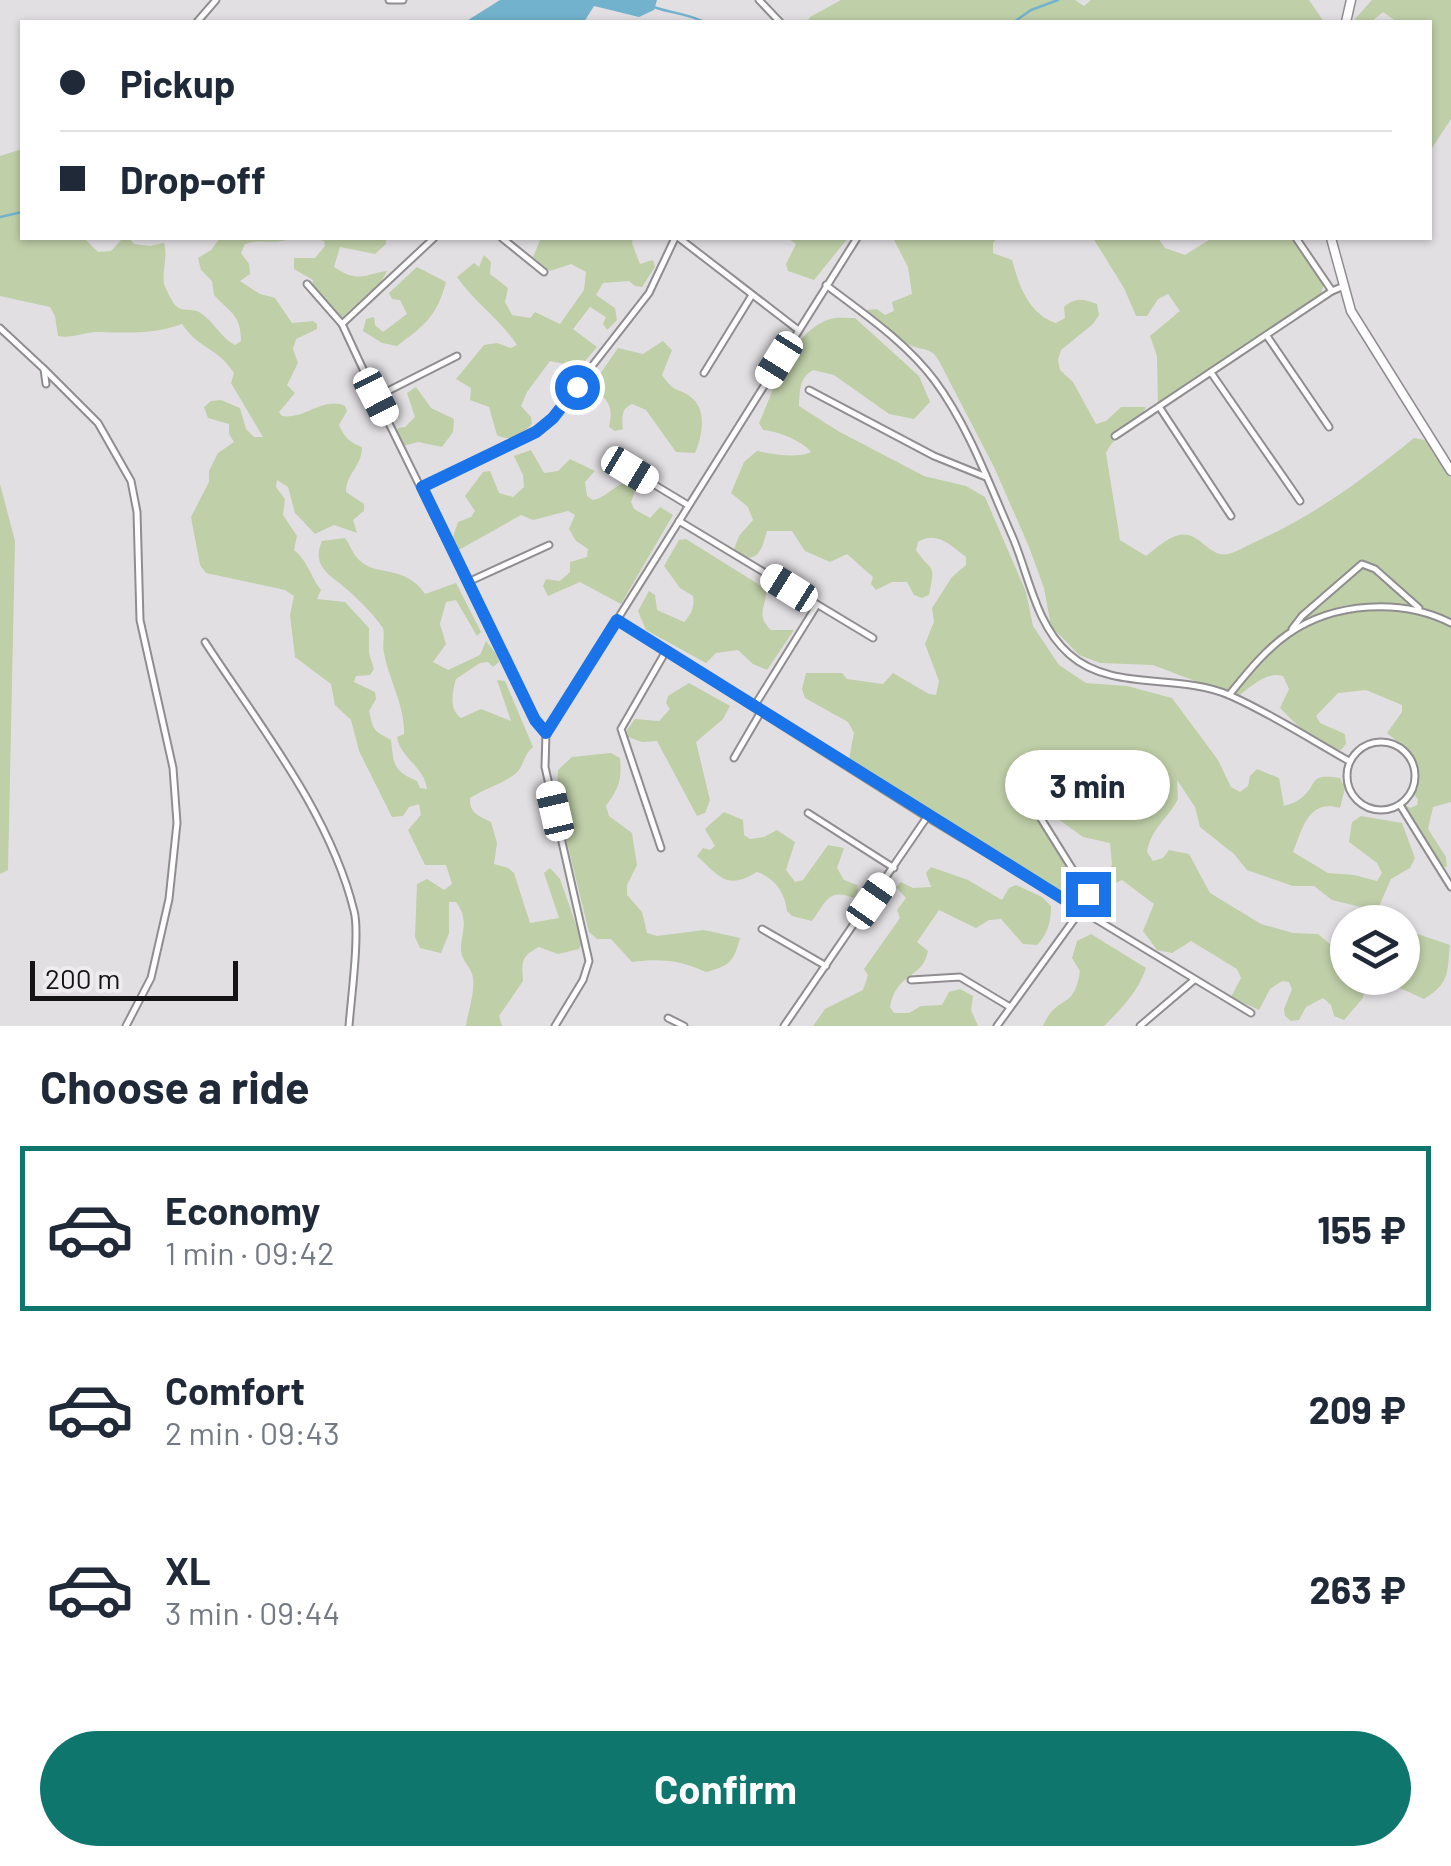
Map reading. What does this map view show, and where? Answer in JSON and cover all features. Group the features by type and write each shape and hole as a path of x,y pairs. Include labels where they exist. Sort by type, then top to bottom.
{"main road":[{"path":"1332,240 1351,311 1451,471"}],"street":[{"path":"199,20 216,0"},
{"path":"390,0 404,0"},
{"path":"759,0 778,20"},
{"path":"342,324 432,240"},
{"path":"504,240 544,272"},
{"path":"422,487 546,426 649,293 676,240"},
{"path":"680,240 798,329"},
{"path":"555,1026 583,980 588,961 545,767 546,733 855,240"},
{"path":"1297,240 1332,291"},
{"path":"307,284 342,324 535,720 546,733"},
{"path":"826,285 886,331 936,382 986,477 1043,619 1072,657 1100,672 1202,686 1229,695 1349,762"},
{"path":"1115,436 1344,286"},
{"path":"704,373 752,295"},
{"path":"0,328 98,423 130,481 137,512 140,620 173,768 177,823 169,899 150,978 126,1026"},
{"path":"1267,336 1329,426"},
{"path":"376,397 456,356"},
{"path":"44,370 46,384"},
{"path":"1212,374 1300,502"},
{"path":"809,390 934,456 986,477"},
{"path":"1160,408 1231,516"},
{"path":"630,470 688,505"},
{"path":"679,520 874,638"},
{"path":"468,582 549,545"},
{"path":"1229,695 1302,616 1362,564 1375,568 1422,610 1451,623"},
{"path":"754,706 816,606"},
{"path":"1290,632 1361,608 1422,610"},
{"path":"617,620 927,817 1251,1013"},
{"path":"205,642 315,809 342,877 355,914 349,1026"},
{"path":"661,848 622,729 666,651"},
{"path":"734,758 762,710"},
{"path":"1375,742 1398,746 1407,753 1416,775 1408,797 1400,805 1379,810 1359,802 1348,785 1349,762 1364,746 1375,742"},
{"path":"997,1026 1087,900 1086,889 1030,801"},
{"path":"1400,805 1451,887"},
{"path":"808,812 894,868"},
{"path":"784,1026 927,817"},
{"path":"762,929 826,966"},
{"path":"911,980 960,977 1010,1007"},
{"path":"1140,1026 1194,980"},
{"path":"668,1018 684,1026"}],"green space":[{"path":"841,0 1075,0 1084,6 1091,0 1309,0 1323,20 808,20"},
{"path":"1372,0 1451,0 1451,119 1432,148 1432,20 1394,20 1383,12 1373,20 1355,19"},
{"path":"20,150 20,240 86,240 98,252 111,251 121,240 150,246 164,243 164,284 174,304 199,312 235,345 241,341 239,325 214,295 212,281 201,270 198,258 218,240 283,240 245,244 241,253 249,264 250,274 240,281 275,298 292,323 317,324 317,329 296,339 293,349 298,363 287,385 295,393 279,412 290,416 329,404 345,406 347,411 339,425 348,439 362,447 346,492 364,504 364,511 353,520 357,533 334,525 315,534 295,513 288,487 277,480 276,487 285,499 283,515 297,536 294,550 321,590 317,599 345,602 369,628 369,653 374,669 370,675 356,676 354,682 375,692 376,699 369,711 374,727 391,740 399,770 417,781 420,788 427,789 397,737 404,734 404,724 384,653 383,628 359,600 325,571 319,558 322,541 345,538 366,565 409,578 425,594 456,583 481,632 477,636 456,600 446,602 440,624 446,644 433,662 448,670 480,655 486,641 499,662 493,667 488,662 480,663 456,679 453,706 461,718 481,709 511,721 497,680 505,681 533,747 515,774 470,798 471,807 491,822 497,843 494,864 514,873 530,923 559,918 544,873 550,868 560,879 582,942 579,949 558,954 539,947 525,957 523,981 499,1016 502,1026 466,1026 473,978 461,952 464,919 456,902 449,902 449,933 441,953 420,948 415,937 417,884 427,879 444,890 452,884 446,865 425,865 408,830 421,815 419,804 409,807 403,816 392,817 359,751 351,720 335,705 331,684 295,657 290,615 294,596 285,590 206,573 200,565 191,517 218,453 234,442 229,424 208,418 204,407 221,400 240,408 246,429 254,437 263,437 231,383 234,373 182,324 152,331 58,336 50,307 0,296 0,156"},
{"path":"320,240 386,240 375,254 340,247 334,267 342,272 360,276 387,271 381,282 342,317 336,317 312,287 313,280 294,269 294,258 315,258 325,246"},
{"path":"540,240 633,240 640,264 653,260 655,267 642,287 629,281 603,283 596,295 615,308 617,320 607,330 603,324 606,317 590,307 573,329 597,347 580,367 550,361 521,406 532,424 507,438 497,435 489,407 470,400 471,388 456,379 484,345 517,345 457,277 474,263 479,267 484,255 491,262 490,274 508,288 505,302 512,315 530,318 535,312 560,324 584,290 586,272 571,264 550,271 533,257"},
{"path":"791,240 846,240 814,280 788,271 786,264 796,244"},
{"path":"894,240 995,240 993,253 1012,260 1027,298 1047,319 1056,323 1065,318 1064,307 1076,300 1097,304 1099,315 1093,324 1061,350 1058,360 1060,370 1073,382 1096,424 1106,421 1121,407 1146,407 1106,453 1120,540 1146,556 1179,535 1192,536 1221,554 1235,552 1319,508 1414,438 1425,440 1451,478 1451,802 1433,807 1428,829 1446,857 1447,867 1436,866 1402,814 1404,804 1410,808 1417,805 1418,799 1413,794 1413,765 1408,759 1411,753 1387,733 1402,712 1402,705 1366,690 1338,693 1316,716 1320,723 1345,734 1346,744 1341,750 1332,748 1308,734 1280,708 1289,689 1283,676 1264,678 1237,697 1153,665 1100,663 1079,655 1051,626 1044,588 1029,547 994,467 939,361 930,351 900,339 866,310 877,309 885,315 894,311 892,302 912,294 908,267"},
{"path":"1094,240 1159,240 1165,248 1185,255 1209,240 1295,240 1324,281 1321,296 1158,406 1157,356 1150,336 1180,311 1168,294 1158,299 1147,316 1136,316"},
{"path":"417,267 446,282 429,319 397,346 382,343 363,331 366,319 374,317 375,325 383,332 407,314 400,300 392,299 389,293"},
{"path":"833,318 855,318 919,376 930,402 914,419 889,414 834,375 813,370 803,381 799,406 924,476 966,486 985,497 1026,592 1033,626 1059,665 1086,683 1127,686 1172,698 1218,760 1231,787 1240,792 1257,769 1279,778 1284,806 1300,799 1318,778 1340,778 1345,788 1340,808 1329,806 1314,812 1293,852 1328,873 1377,881 1382,873 1377,863 1349,842 1352,822 1361,816 1402,823 1415,858 1410,868 1391,879 1380,905 1332,900 1314,886 1293,886 1247,870 1234,854 1200,827 1195,807 1177,780 1178,799 1149,844 1147,852 1153,861 1163,858 1169,850 1189,854 1210,893 1261,924 1293,933 1318,934 1330,944 1330,995 1363,995 1344,1020 1334,1016 1331,1005 1323,998 1306,1007 1299,1020 1291,1021 1284,1009 1292,989 1289,982 1282,981 1270,989 1259,1010 1231,997 1241,978 1237,969 1191,941 1172,953 1157,950 1143,931 1154,904 1122,880 1100,890 1098,883 1112,865 1110,843 1083,837 1054,816 1056,796 1037,769 1024,768 1016,775 1013,786 1028,801 1086,895 1080,903 913,803 849,759 854,733 848,722 805,698 802,689 806,673 842,673 847,679 883,684 893,673 936,695 939,681 925,644 934,622 932,608 952,577 966,565 966,557 944,541 931,538 918,542 916,550 932,572 929,595 922,598 914,595 907,582 892,582 876,590 871,584 873,577 847,554 830,562 805,551 792,531 767,531 755,556 746,558 734,549 753,520 748,507 731,493 744,462 757,451 792,456 811,452 789,437 763,430 759,423 794,348 816,326"},
{"path":"663,341 672,350 662,375 671,386 693,399 702,418 695,453 676,452 646,410 632,404 624,411 623,429 615,431 609,427 608,404 591,387 618,348 643,354"},
{"path":"416,387 431,408 454,419 453,432 442,447 418,442 403,446 396,441 398,428 415,417 407,393"},
{"path":"531,450 544,473 558,471 570,459 595,471 585,482 587,496 593,500 631,482 636,488 631,502 634,509 650,518 660,507 673,515 621,604 580,582 548,596 543,586 546,579 560,581 570,572 570,562 587,557 588,549 576,541 569,529 575,515 568,511 533,520 521,515 457,551 453,537 458,522 475,511 465,496 483,472 490,471 499,493 513,497 524,487 514,456"},
{"path":"0,484 15,541 8,870 0,874"},
{"path":"686,539 766,589 762,614 771,630 794,630 767,670 753,664 738,650 716,653 706,663 646,630 638,611 649,591 655,595 657,610 684,622 692,610 693,596 680,588 664,566 679,540"},
{"path":"689,683 730,706 723,719 696,742 710,800 705,813 697,816 657,741 642,742 628,737 627,730 635,719 659,721 670,709 666,703 668,696"},
{"path":"611,753 620,758 620,772 617,789 606,806 609,816 632,833 637,865 627,885 627,895 642,912 647,933 657,936 704,930 740,938 733,958 725,965 706,972 670,961 632,962 611,939 597,939 589,932 557,802 558,770 572,757"},
{"path":"724,812 743,820 744,835 750,839 777,830 795,842 786,870 795,882 803,880 828,845 844,848 837,868 844,880 857,885 854,898 833,896 812,921 792,916 778,887 757,872 738,880 725,879 697,856 703,848 710,850 715,846 705,829"},
{"path":"931,867 968,880 1002,900 1009,888 1016,885 1042,897 1051,906 1048,927 1037,945 1023,944 1001,919 989,920 976,928 939,910 917,942 928,951 921,967 903,981 893,996 890,1007 894,1013 942,1005 949,992 960,989 973,996 971,1010 978,1026 813,1026 825,1009 863,990 868,975 864,969 900,918 897,910 906,898 896,887 901,882 913,888 931,887 926,873"},
{"path":"1091,934 1146,968 1139,985 1104,1026 1043,1026 1054,1009 1074,992 1080,971 1072,958 1077,941"},
{"path":"1420,935 1450,945 1443,982 1424,999 1415,995 1420,995"}],"water":[{"path":"500,0 657,0 654,10 639,17 594,6 585,20 468,20"}],"waterway":[{"path":"1017,20 1058,0"},
{"path":"654,7 699,20"},
{"path":"0,217 20,212"}],"route":[{"path":"577,387 546,426 422,487 535,720 546,733 617,620 1081,910 1088,894"}]}
